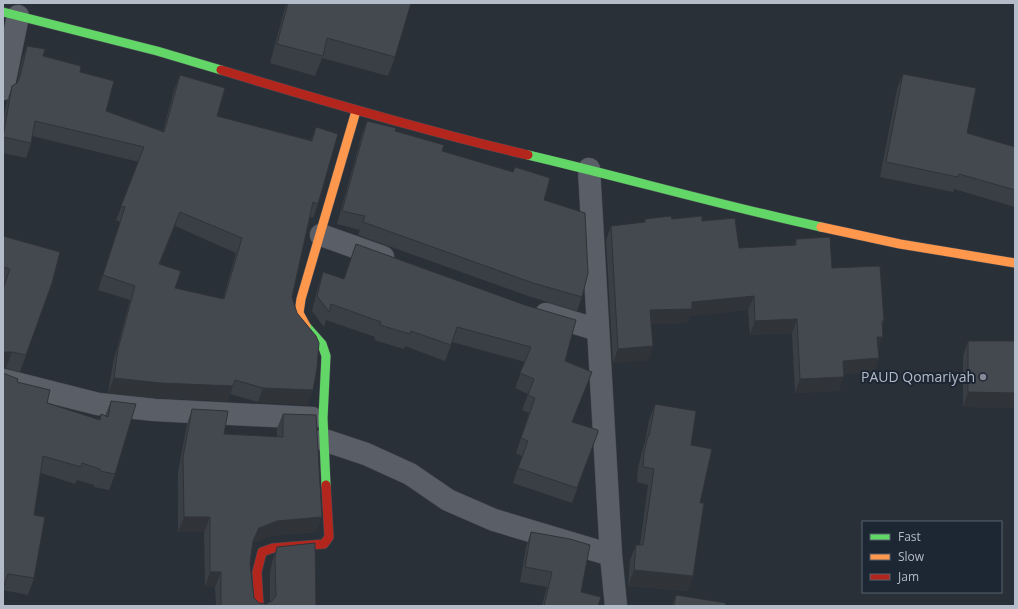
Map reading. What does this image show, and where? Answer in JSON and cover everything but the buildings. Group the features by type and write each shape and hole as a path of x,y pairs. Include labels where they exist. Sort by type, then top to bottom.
{"main road":[{"path":"11,14 157,51 356,111 451,137 589,169 743,210 900,244 1015,263"},
{"path":"259,606 256,576 258,562 262,552 273,548 324,544 329,537 323,418 326,356 322,344 303,323 299,313 301,299 321,235 356,111"}],"street":[{"path":"3,89 11,14"},
{"path":"589,169 611,555 616,606"},
{"path":"321,235 402,264"},
{"path":"524,308 598,330"},
{"path":"3,380 98,404 154,410 323,418"},
{"path":"324,440 366,454 410,474 448,500 494,520 611,555"}],"traffic: fast":[{"path":"3,12 157,51 221,70"},
{"path":"528,155 821,227"},
{"path":"306,326 322,344 326,356 323,418 326,485"}],"traffic: slow":[{"path":"306,326 299,313 301,299 356,111"},
{"path":"821,227 900,244 1015,263"}],"traffic: jam":[{"path":"221,70 374,115 528,155"},
{"path":"259,606 257,572 262,552 273,548 324,544 329,537 326,485"}],"place":[{"name":"PAUD Qomariyah","path":"983,377"}]}
